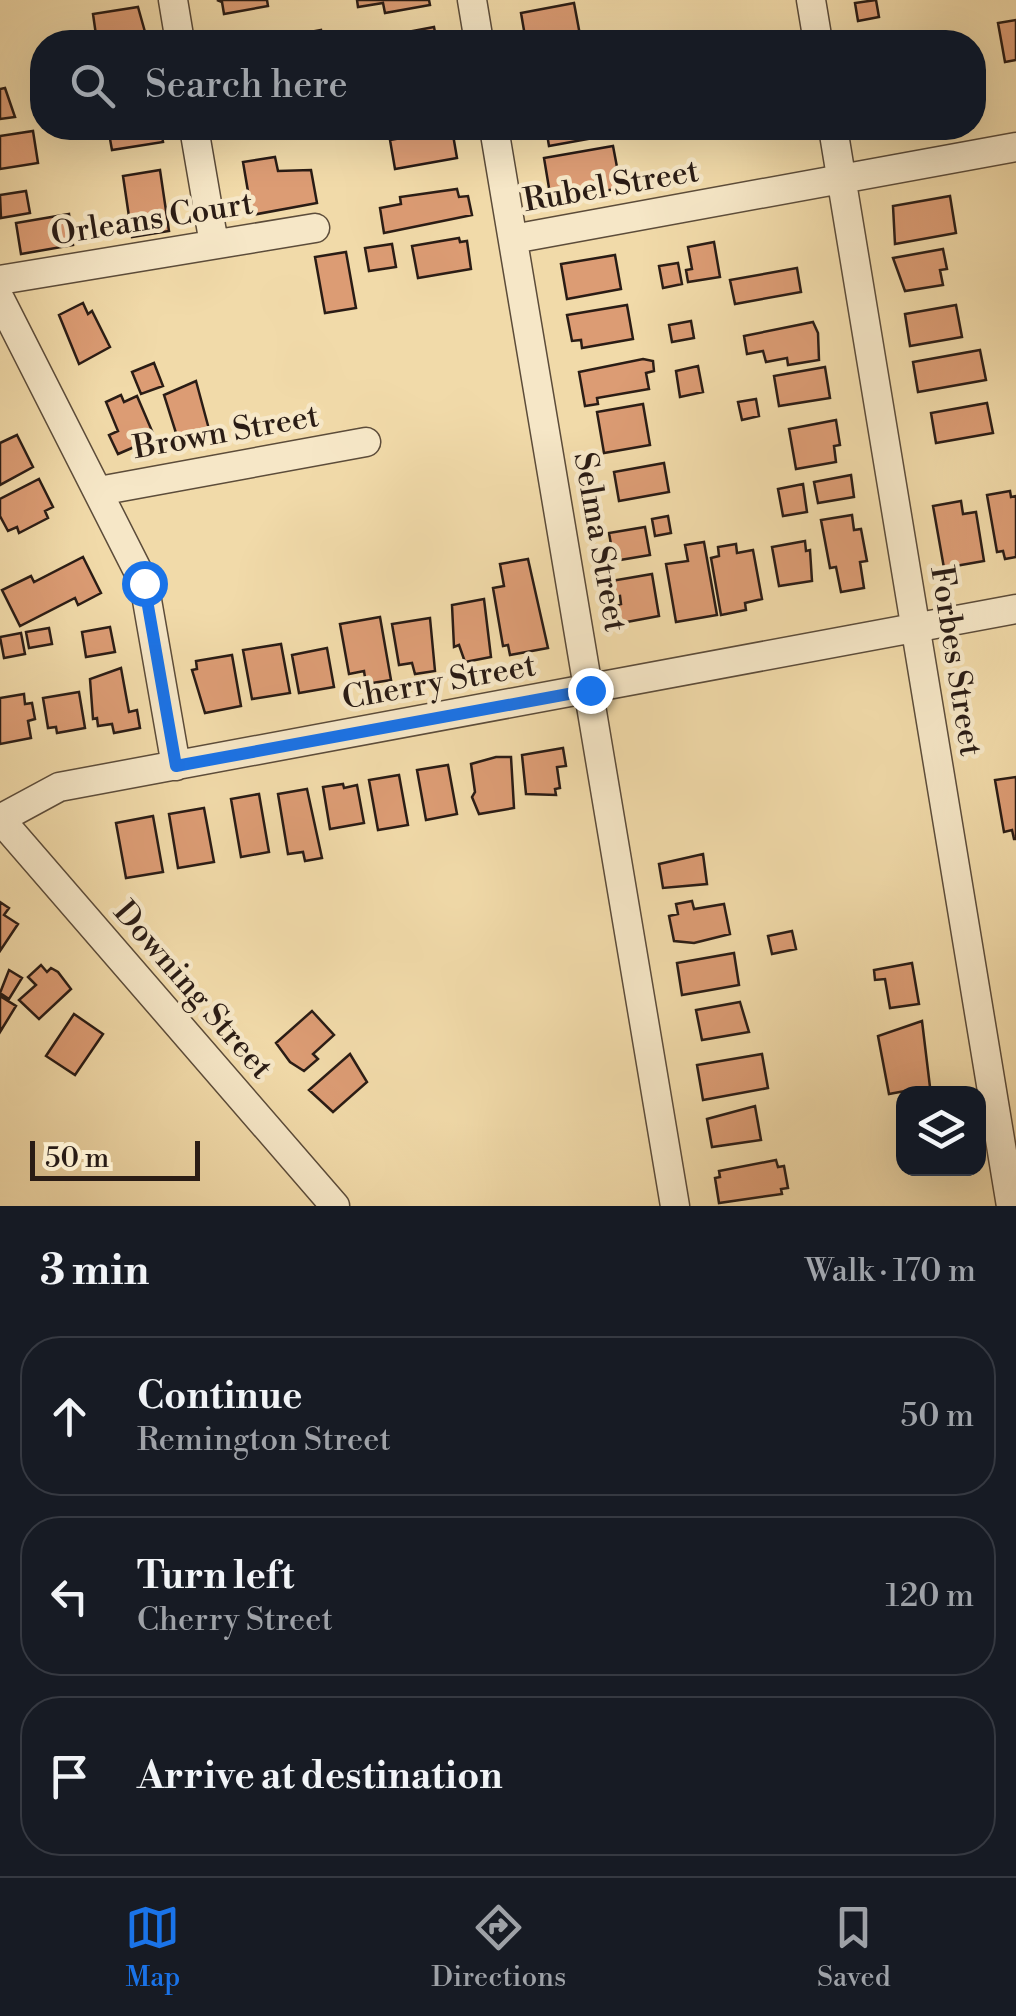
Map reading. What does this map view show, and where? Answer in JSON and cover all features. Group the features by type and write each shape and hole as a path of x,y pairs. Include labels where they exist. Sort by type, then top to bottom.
{"street":[{"path":"173,0 178,30"},
{"path":"472,0 477,30"},
{"path":"811,0 816,30"},
{"path":"196,140 214,244"},
{"name":"Selma Street","path":"496,140 675,1206"},
{"name":"Forbes Street","path":"834,140 1011,1206"},
{"name":"Rubel Street","path":"513,238 1016,146"},
{"name":"Orleans Court","path":"0,280 314,228"},
{"path":"0,299 144,583 176,766"},
{"name":"Brown Street","path":"99,490 366,442"},
{"name":"Cherry Street","path":"0,820 59,787 1016,610"},
{"name":"Downing Street","path":"0,820 335,1206"}],"building":[{"path":"217,0 267,0 268,6 224,14 222,2"},
{"path":"357,0 429,0 430,5 385,13 383,3 358,7"},
{"path":"876,0 879,17 858,21 855,3"},
{"path":"574,3 579,30 524,30 521,13"},
{"path":"138,7 144,30 95,30 93,14"},
{"path":"1016,20 1016,60 1005,62 998,23"},
{"path":"5,88 15,117 0,119 0,89"},
{"path":"30,131 38,163 0,169 0,136"},
{"path":"110,140 163,140 163,142 112,150"},
{"path":"390,140 454,140 457,158 395,169"},
{"path":"548,140 582,140 549,146"},
{"path":"613,146 621,188 551,200 544,158"},
{"path":"275,157 278,171 311,170 317,203 252,215 243,162"},
{"path":"160,170 169,231 132,237 123,176"},
{"path":"457,189 459,197 468,196 472,215 384,233 380,208 401,204 400,197"},
{"path":"26,191 30,213 1,218 0,195"},
{"path":"950,196 956,233 895,244 893,206"},
{"path":"69,214 73,245 21,254 16,223"},
{"path":"459,238 460,242 467,241 471,269 418,278 412,246"},
{"path":"714,242 720,277 688,282 686,270 692,269 688,247"},
{"path":"392,244 396,267 369,271 365,248"},
{"path":"943,249 947,269 940,270 943,285 905,291 893,258"},
{"path":"346,252 356,308 325,313 315,257"},
{"path":"615,255 621,289 567,299 561,264"},
{"path":"678,263 682,284 663,288 659,266"},
{"path":"797,268 801,292 735,304 730,280"},
{"path":"83,303 88,314 92,311 110,347 79,364 59,315"},
{"path":"627,305 633,339 582,348 581,340 572,341 567,315"},
{"path":"956,305 962,337 910,346 905,314"},
{"path":"691,321 694,338 672,342 669,325"},
{"path":"813,322 818,333 819,360 788,365 787,358 766,362 763,351 747,354 744,336"},
{"path":"980,350 986,380 918,392 913,362"},
{"path":"643,359 653,361 654,371 646,373 649,389 597,398 598,404 585,406 579,372"},
{"path":"154,363 163,386 141,394 132,372"},
{"path":"698,366 703,392 680,397 676,371"},
{"path":"825,367 830,398 779,406 774,376"},
{"path":"196,381 210,433 202,435 205,442 181,449 164,395"},
{"path":"121,395 124,402 137,396 155,438 118,454 109,435 118,431 106,402"},
{"path":"756,399 759,416 742,420 738,402"},
{"path":"987,403 993,433 936,443 931,413"},
{"path":"643,404 650,445 604,453 597,412"},
{"path":"836,420 840,445 834,446 836,462 796,469 789,429"},
{"path":"17,435 33,467 0,485 0,443"},
{"path":"664,463 669,492 619,501 614,472"},
{"path":"851,475 854,497 818,503 814,482"},
{"path":"39,479 53,507 45,511 48,518 19,533 17,527 8,531 0,516 0,499"},
{"path":"803,484 807,512 783,516 778,489"},
{"path":"1010,491 1011,497 1016,496 1016,557 1005,559 1003,551 997,552 987,495"},
{"path":"961,501 963,514 976,512 984,561 944,568 933,506"},
{"path":"852,515 854,530 861,529 867,561 860,562 864,588 841,592 836,567 830,568 821,520"},
{"path":"668,516 671,533 655,536 652,519"},
{"path":"645,527 650,555 614,561 609,533"},
{"path":"805,541 806,551 810,550 812,581 779,586 772,547"},
{"path":"704,542 717,615 676,622 666,564 688,561 685,545"},
{"path":"736,544 737,553 753,550 762,599 745,603 746,610 721,615 711,558 719,556 718,547"},
{"path":"83,557 101,593 78,605 75,598 20,626 2,590 31,576 34,582"},
{"path":"528,559 548,648 510,655 508,645 503,646 493,588 504,586 500,564"},
{"path":"652,574 659,616 616,624 613,606 621,604 620,596 614,597 611,581"},
{"path":"484,599 491,657 465,662 459,645 454,647 452,605"},
{"path":"380,617 391,680 366,684 364,671 349,674 340,624"},
{"path":"430,618 435,671 415,674 412,663 399,665 392,624"},
{"path":"110,627 115,652 86,657 82,632"},
{"path":"49,628 52,644 29,648 26,632"},
{"path":"21,633 25,654 4,658 0,637"},
{"path":"281,644 290,693 252,699 243,650"},
{"path":"327,648 334,687 299,693 292,655"},
{"path":"232,655 241,706 205,713 192,670 197,669 196,661"},
{"path":"121,668 129,712 137,710 140,728 114,733 112,724 98,726 97,718 93,719 90,679"},
{"path":"79,692 85,728 57,733 56,727 48,728 43,698"},
{"path":"24,694 25,704 32,703 35,719 28,721 31,738 0,744 0,698"},
{"path":"563,748 566,766 557,767 560,788 555,789 556,795 526,794 522,755"},
{"path":"511,757 514,808 479,814 472,797 475,792 471,764"},
{"path":"448,765 457,814 426,820 417,770"},
{"path":"399,775 408,825 378,830 369,780"},
{"path":"1016,777 1014,839 1012,830 1004,832 995,780"},
{"path":"343,784 344,788 357,785 364,823 330,829 323,787"},
{"path":"307,789 322,858 305,861 303,852 288,854 278,794"},
{"path":"259,794 269,852 241,857 231,799"},
{"path":"204,808 214,862 178,868 169,814"},
{"path":"153,816 163,872 126,878 116,823"},
{"path":"703,854 707,884 663,888 659,864"},
{"path":"692,901 694,909 724,904 730,934 694,943 674,941 669,916 678,914 676,904"},
{"path":"0,902 9,908 4,915 18,924 0,951"},
{"path":"792,931 796,949 772,954 768,936"},
{"path":"734,953 739,985 682,995 677,963"},
{"path":"912,963 919,1004 890,1008 885,979 875,980 874,970"},
{"path":"41,965 47,972 51,968 58,972 71,989 39,1019 19,1000 36,985 28,977"},
{"path":"9,970 22,978 9,999 0,993"},
{"path":"0,996 16,1006 0,1032"},
{"path":"740,1002 749,1032 702,1040 696,1010"},
{"path":"312,1011 334,1035 313,1054 318,1059 304,1071 290,1062 276,1043"},
{"path":"74,1014 103,1034 75,1075 46,1056"},
{"path":"922,1021 930,1086 896,1086 896,1093 889,1094 878,1036"},
{"path":"350,1054 367,1082 333,1112 309,1090"},
{"path":"762,1054 768,1088 703,1100 697,1065"},
{"path":"755,1106 761,1140 712,1147 707,1119"},
{"path":"776,1160 778,1167 784,1166 788,1188 781,1189 782,1194 719,1203 715,1178 720,1177 719,1171"}],"route":[{"path":"144,583 176,766 590,690"}]}
